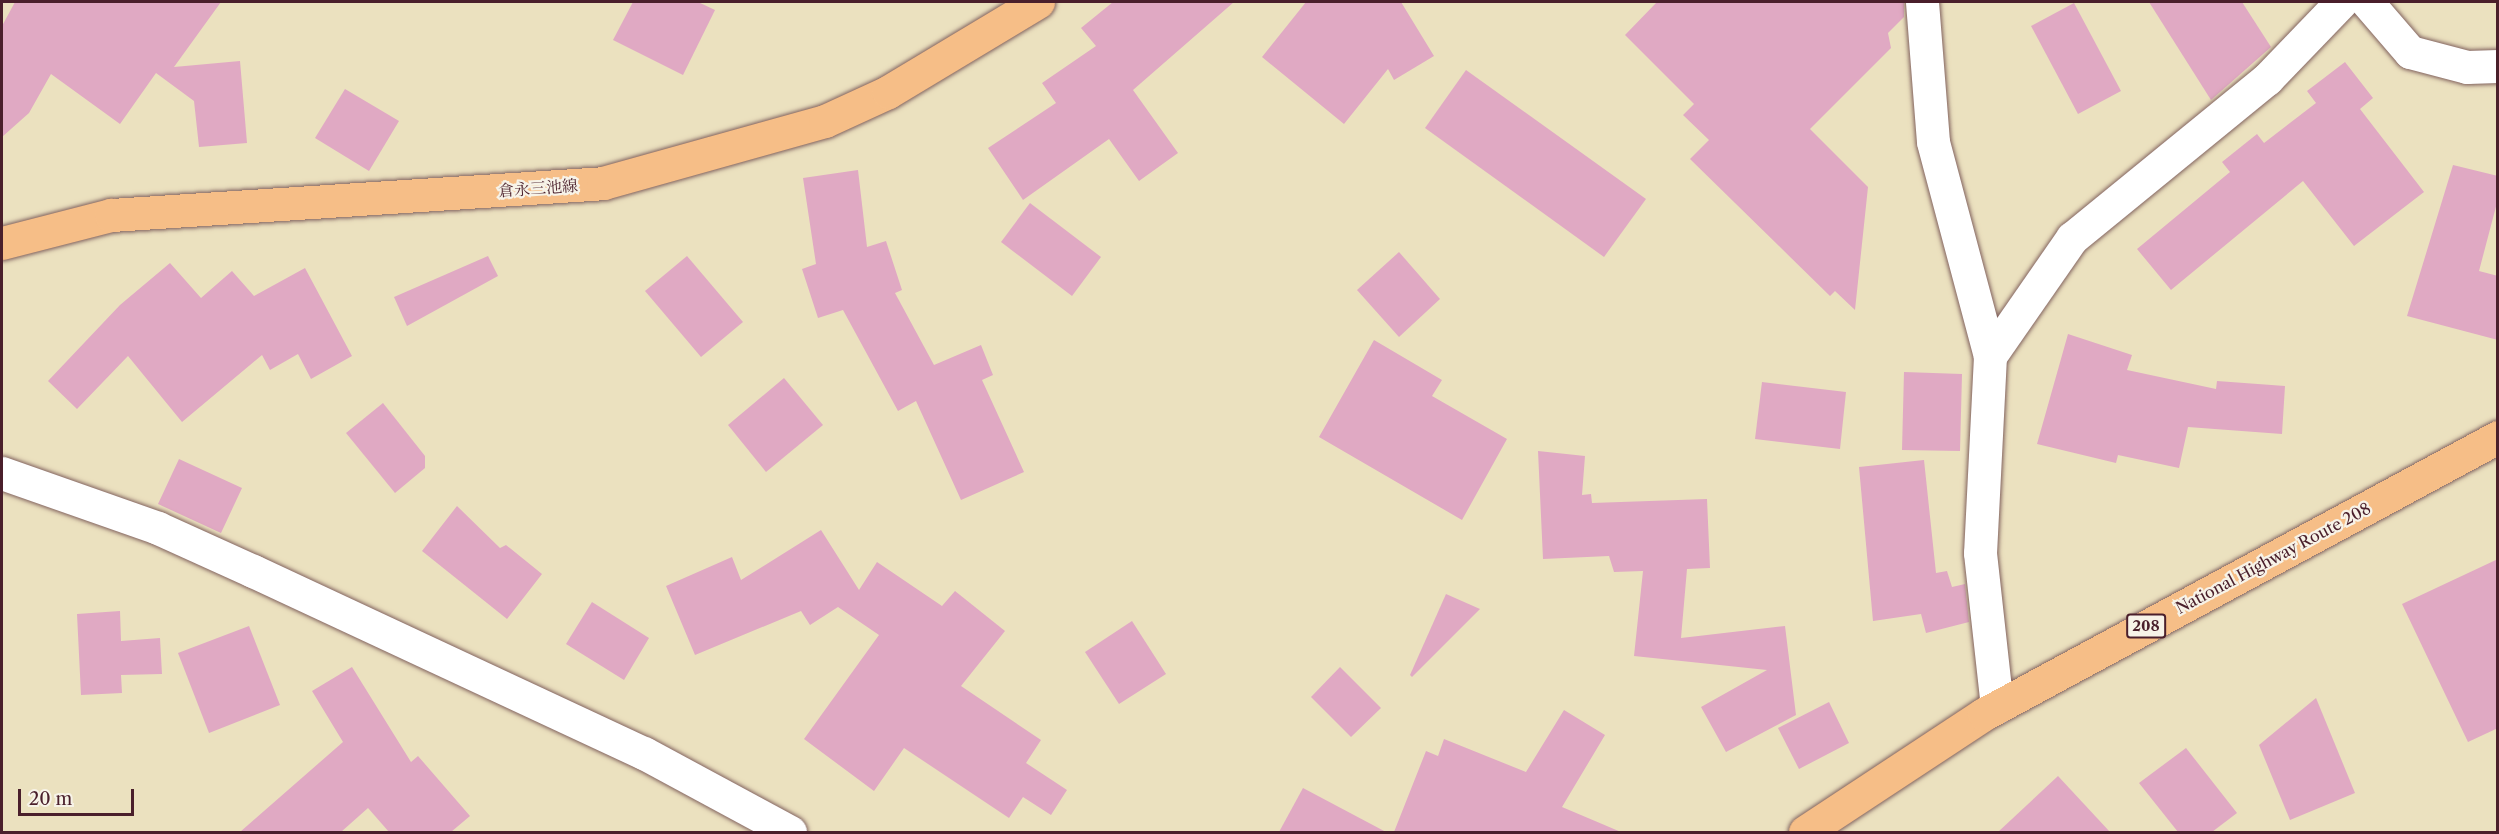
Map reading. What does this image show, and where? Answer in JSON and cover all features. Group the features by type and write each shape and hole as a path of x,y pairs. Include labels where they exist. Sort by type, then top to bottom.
{"main road":[{"name":"倉永三池線","path":"2,243 111,215 603,183 825,121 888,92 1038,2"},
{"name":"National Highway Route 208","path":"1805,832 1997,707 2498,436"}],"street":[{"path":"1922,2 1933,142 1990,356 1980,553 1997,707"},
{"path":"1990,356 2072,238 2267,79 2341,2"},
{"path":"2367,2 2410,52 2467,67 2498,66"},
{"path":"2,473 158,528 242,566 644,753 790,832"}],"building":[{"path":"15,2 221,2 174,67 240,61 247,143 199,147 194,101 156,73 120,124 51,74 29,113 2,137 2,26"},
{"path":"633,2 698,2 715,10 683,75 613,40"},
{"path":"1113,2 1234,2 1133,90 1178,153 1139,181 1109,139 1023,200 988,148 1056,103 1042,83 1096,46 1081,28"},
{"path":"1306,2 1401,2 1434,56 1394,80 1388,69 1344,124 1262,57"},
{"path":"1657,2 1904,2 1904,17 1888,33 1891,48 1810,129 1868,187 1855,310 1835,291 1830,296 1690,159 1709,140 1683,115 1694,104 1625,35"},
{"path":"2149,2 2242,2 2271,47 2211,100"},
{"path":"2074,3 2121,91 2078,114 2031,26"},
{"path":"2345,62 2373,98 2360,109 2424,192 2354,246 2303,181 2171,290 2137,249 2230,172 2222,162 2257,134 2264,143 2316,103 2307,91"},
{"path":"1466,70 1646,199 1604,257 1425,128"},
{"path":"345,89 399,121 369,171 315,138"},
{"path":"2453,165 2498,176 2498,199 2479,271 2498,276 2498,340 2407,316"},
{"path":"858,170 867,247 886,241 902,290 895,293 934,365 981,345 993,375 982,380 1024,472 961,500 916,401 898,411 843,310 818,318 802,269 816,264 803,178"},
{"path":"1030,203 1101,257 1072,296 1001,242"},
{"path":"1399,252 1440,299 1399,337 1357,290"},
{"path":"488,256 498,276 407,326 394,297"},
{"path":"687,256 743,322 701,357 645,291"},
{"path":"170,263 201,298 232,271 254,296 305,268 352,356 311,379 298,354 270,370 262,355 182,422 128,356 77,409 48,381 120,305"},
{"path":"2068,334 2132,355 2127,370 2216,389 2217,381 2285,386 2282,434 2188,427 2179,468 2118,455 2116,463 2037,444"},
{"path":"1374,340 1442,380 1432,396 1507,439 1462,520 1319,437"},
{"path":"1904,372 1962,374 1960,451 1902,450"},
{"path":"784,378 823,425 766,472 728,425"},
{"path":"1762,382 1846,392 1840,449 1755,439"},
{"path":"383,403 425,456 425,468 395,493 346,433"},
{"path":"1538,451 1585,456 1582,495 1591,494 1592,503 1707,499 1710,568 1687,569 1681,638 1785,626 1796,715 1726,752 1701,707 1767,670 1634,656 1643,571 1614,572 1609,556 1543,559"},
{"path":"179,459 242,488 221,533 158,504"},
{"path":"1924,460 1936,573 1947,571 1952,587 1965,584 1969,622 1926,633 1921,614 1873,621 1859,467"},
{"path":"457,506 500,548 506,545 542,574 507,619 422,551"},
{"path":"821,530 859,590 877,562 942,606 955,591 1005,631 961,686 1041,740 1026,763 1067,790 1051,815 1023,797 1009,818 904,748 874,791 804,739 879,635 838,607 810,625 801,611 695,655 666,586 732,557 741,580"},
{"path":"2498,559 2498,728 2468,742 2402,604"},
{"path":"1446,594 1480,609 1412,677 1410,675"},
{"path":"592,602 649,638 624,680 566,644"},
{"path":"120,611 121,641 160,638 162,674 121,675 122,693 81,695 77,614"},
{"path":"1132,621 1166,674 1119,704 1085,652"},
{"path":"249,626 280,705 209,733 178,653"},
{"path":"352,667 411,762 418,756 470,816 451,832 389,832 368,808 341,832 240,832 343,742 312,691"},
{"path":"1340,667 1381,708 1351,737 1311,697"},
{"path":"2316,698 2355,793 2290,820 2259,745"},
{"path":"1829,702 1849,743 1799,769 1778,728"},
{"path":"1564,710 1605,735 1562,807 1621,832 1394,832 1426,751 1438,756 1444,739 1526,772"},
{"path":"2186,748 2237,813 2212,832 2178,832 2139,783"},
{"path":"2058,776 2110,832 1998,832"},
{"path":"1303,788 1386,832 1279,832"}]}
